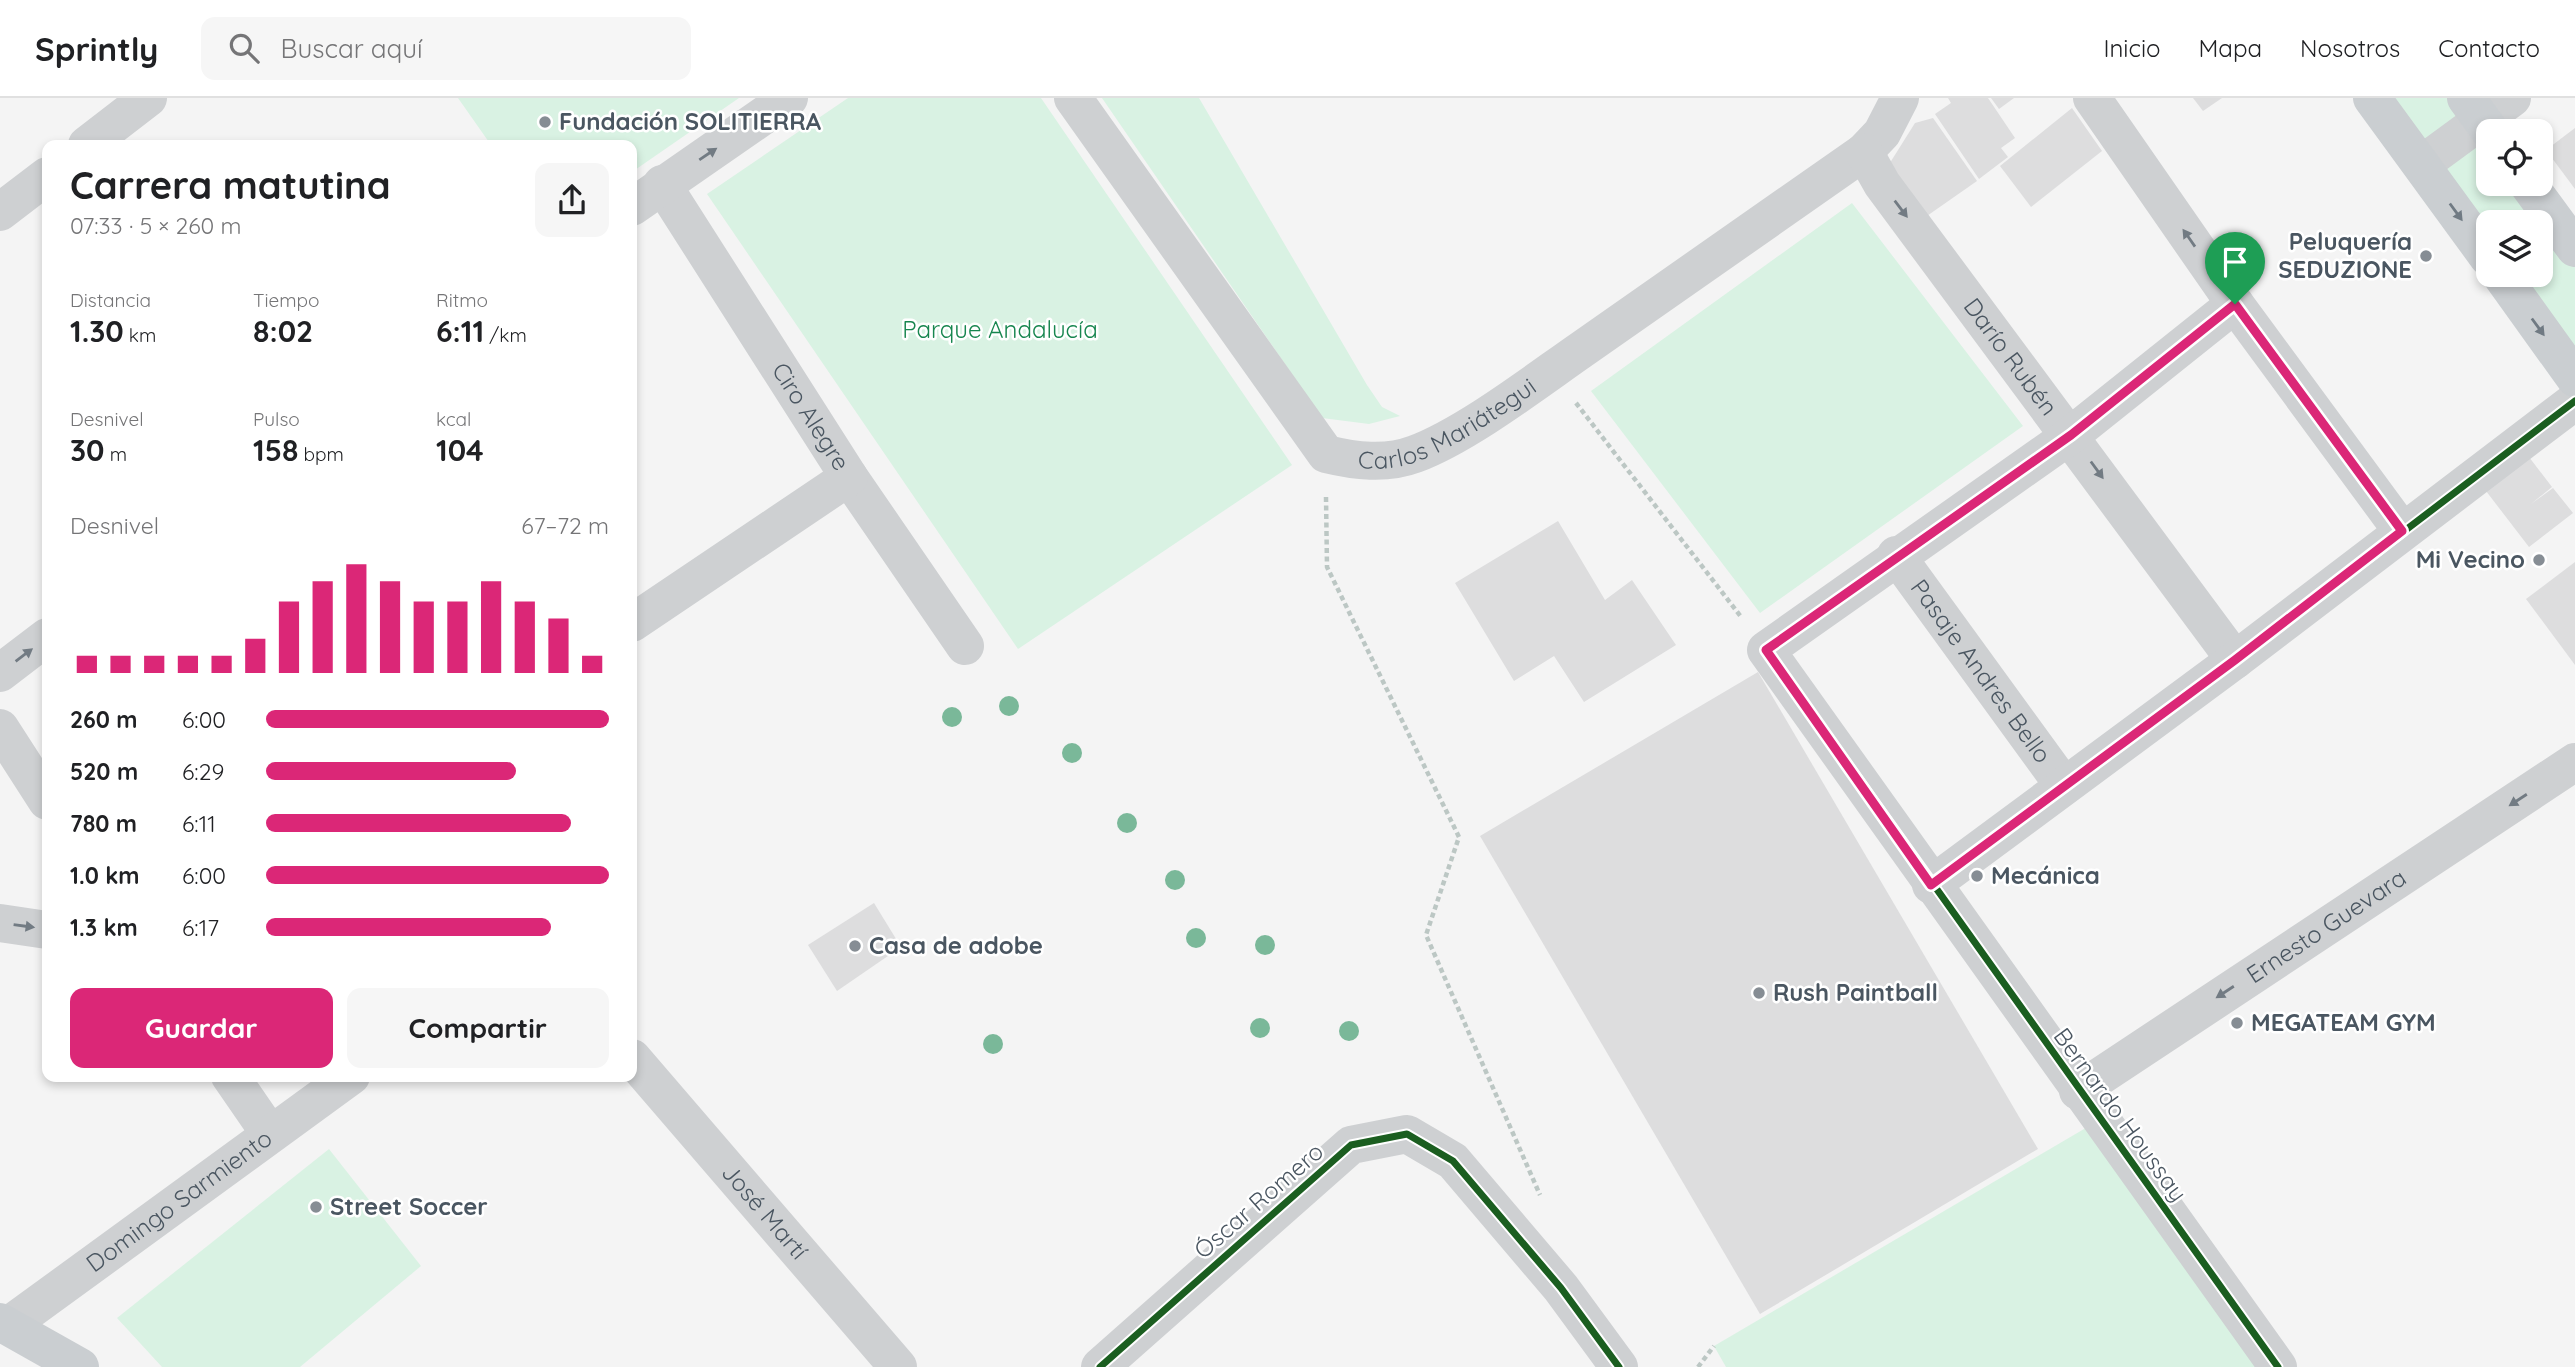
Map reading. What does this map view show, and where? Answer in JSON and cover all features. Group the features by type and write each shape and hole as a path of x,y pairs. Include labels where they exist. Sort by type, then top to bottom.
{"main road":[{"path":"2372,98 2476,240"},
{"path":"2537,196 2575,248"},
{"path":"2510,287 2575,378"},
{"path":"4,1324 80,1367"}],"street":[{"path":"93,140 148,98"},
{"path":"637,203 789,98"},
{"name":"Carlos Mariátegui","path":"1073,98 1326,454 1355,461 1413,456 1441,443 1551,371 1864,152 1882,133 1900,98"},
{"path":"2092,98 2235,304 2402,531"},
{"path":"2422,164 2488,112"},
{"name":"Darío Rubén","path":"1864,152 1882,184 2071,435 2235,660"},
{"path":"0,212 42,180"},
{"name":"Ciro Alegre","path":"662,184 849,477 965,646"},
{"path":"1766,650 1896,555 2071,435 2235,304"},
{"path":"1931,885 2235,660 2575,401"},
{"path":"637,620 849,477"},
{"name":"Pasaje Andres Bello","path":"1896,555 2064,786"},
{"path":"0,673 42,641"},
{"name":"Bernardo Houssay","path":"1766,650 2078,1091 2278,1367"},
{"path":"0,727 42,793"},
{"name":"Ernesto Guevara","path":"2078,1091 2575,762"},
{"path":"0,923 42,929"},
{"name":"José Martí","path":"637,1064 898,1367"},
{"path":"234,1082 270,1133"},
{"name":"Domingo Sarmiento","path":"4,1324 342,1082"},
{"name":"Óscar Romero","path":"1100,1367 1351,1145 1408,1134 1453,1161 1561,1287 1619,1367"}],"path":[{"path":"1551,371 1766,650"},
{"path":"1326,454 1327,567 1459,837 1426,935 1543,1200"},
{"path":"1698,1367 1714,1346"}],"green space":[{"name":"Fundación SOLITIERRA","path":"458,98 739,98 637,169 637,140 487,140"},
{"name":"Parque Andalucía","path":"848,98 1041,98 1292,465 1018,649 707,194"},
{"path":"1102,98 1199,98 1367,385 1382,407 1400,416 1369,424 1322,418"},
{"path":"2372,98 2466,98 2480,119 2476,119 2476,196 2537,196 2547,210 2476,210 2476,241"},
{"path":"1852,203 2023,426 1760,613 1591,391"},
{"path":"2553,218 2575,248 2575,378 2510,287 2553,287"},
{"path":"2113,1112 2262,1367 1726,1367 1714,1346"},
{"name":"Street Soccer","path":"329,1149 421,1266 300,1367 162,1367 117,1318"}],"building":[{"path":"1948,98 1988,98 2015,138 2001,148 2008,157 1979,179 1935,114 1951,103"},
{"path":"1991,98 2014,98 1999,109"},
{"path":"2193,98 2222,98 2203,111"},
{"path":"2072,108 2102,151 2031,207 2000,166"},
{"path":"1933,118 1977,181 1924,218 1888,166 1915,123"},
{"path":"2575,128 2575,189 2553,159 2553,145"},
{"path":"2529,457 2552,487 2531,504 2553,488 2573,513 2529,547 2486,491"},
{"path":"1558,521 1605,600 1632,580 1676,645 1584,702 1554,656 1514,681 1455,583"},
{"path":"2575,562 2575,665 2526,599"},
{"name":"Rush Paintball","path":"1758,672 2038,1149 1760,1314 1480,836"},
{"name":"Casa de adobe","path":"874,903 901,947 837,991 808,945"}],"cycle path":[{"path":"2235,304 2071,435 1766,650 2278,1367"},
{"path":"1931,885 2235,660 2575,401"},
{"path":"1100,1367 1351,1145 1407,1134 1453,1161 1561,1288 1619,1367"}],"place":[{"name":"Fundación SOLITIERRA","path":"545,122"},
{"name":"Peluquería SEDUZIONE","path":"2426,256"},
{"name":"Mi Vecino","path":"2539,560"},
{"name":"Mecánica","path":"1977,876"},
{"name":"Casa de adobe","path":"855,946"},
{"name":"Rush Paintball","path":"1759,993"},
{"name":"MEGATEAM GYM","path":"2237,1023"},
{"name":"Street Soccer","path":"316,1207"}],"route":[{"path":"2235,304 2402,531 2235,660 1931,885 1766,650 1896,555 2071,435 2235,304"}]}
